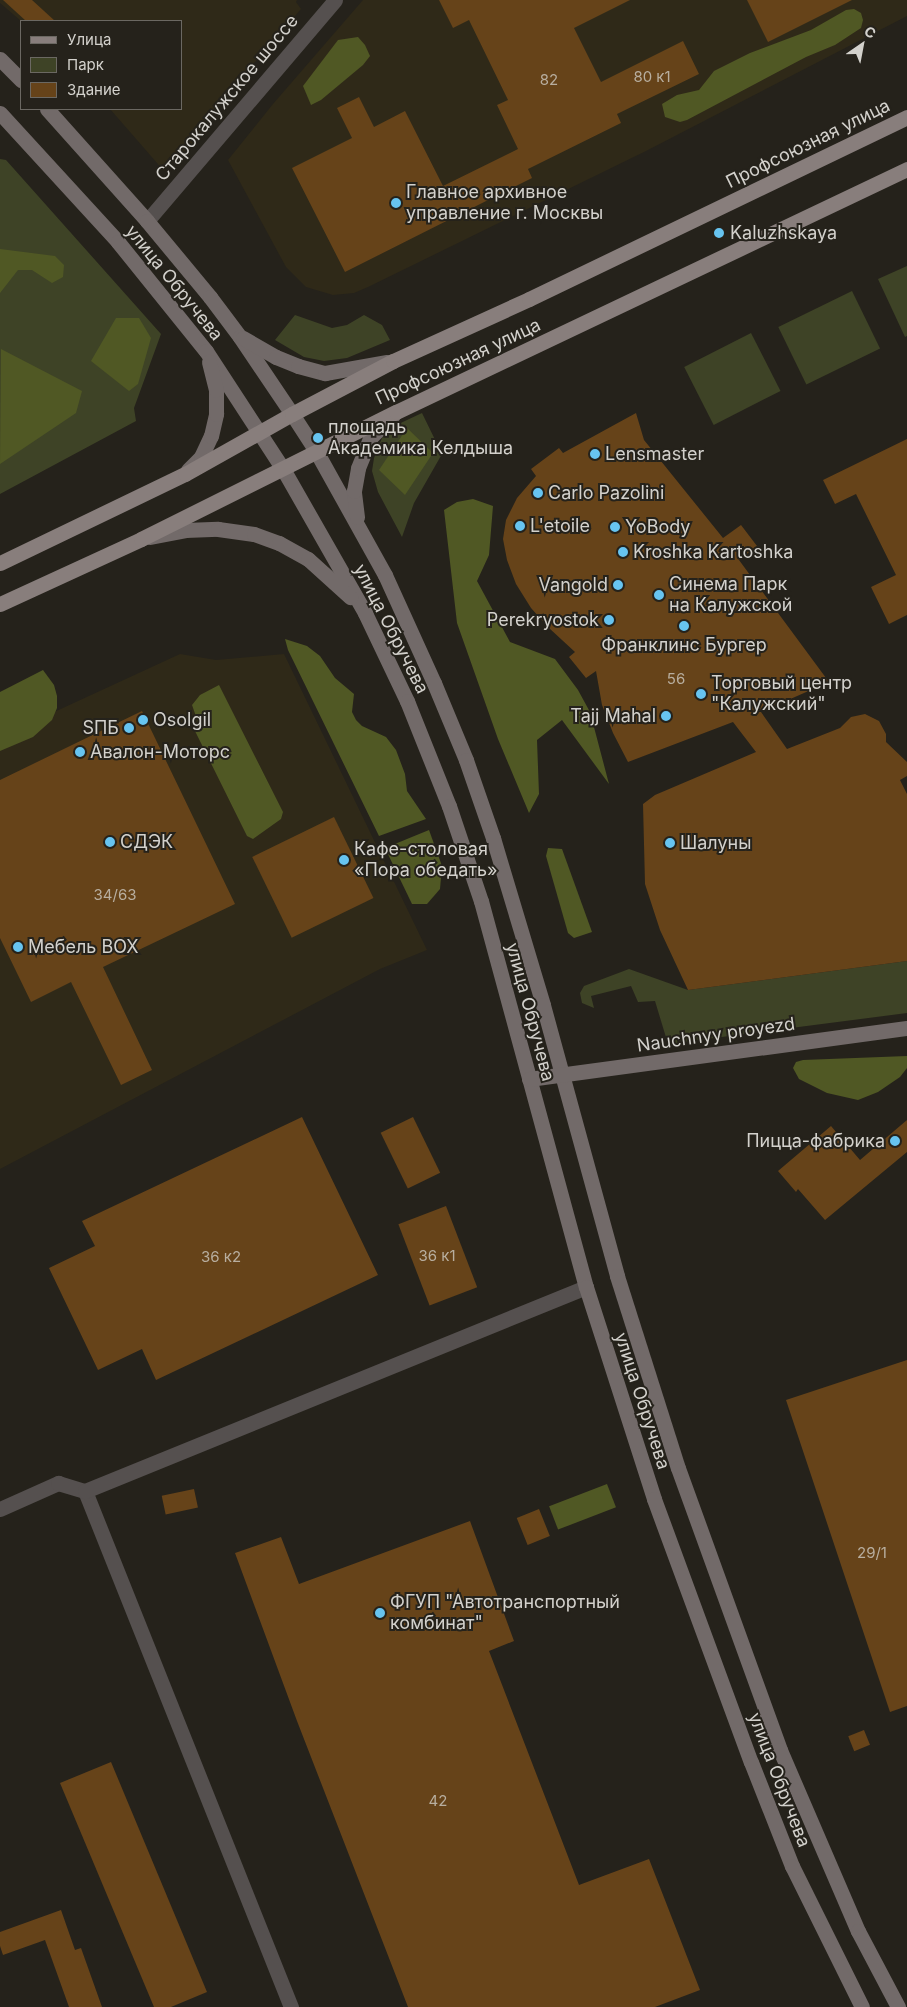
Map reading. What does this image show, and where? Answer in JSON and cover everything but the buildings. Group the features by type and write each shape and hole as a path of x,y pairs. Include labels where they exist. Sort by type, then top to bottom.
{"main road":[{"path":"0,59 20,79"},
{"name":"улица Обручева","path":"48,110 147,221 240,337 316,451 385,574 466,760 513,903 562,1073 617,1276 649,1382 770,1723 858,1931 898,2007"},
{"name":"улица Обручева","path":"0,114 118,242 206,351 261,432 283,469 365,613 407,701 449,806 481,901 586,1286 654,1500 751,1762 792,1866 862,2007"},
{"name":"Профсоюзная улица","path":"292,414 393,361 530,299 907,117"},
{"name":"Профсоюзная улица","path":"0,604 142,539 396,412 907,169"},
{"path":"240,337 276,357 298,366 325,372 393,361"},
{"path":"184,474 201,457 211,436 216,414 216,390 206,351"},
{"path":"359,526 354,491 358,468 370,438 396,412"},
{"path":"0,563 184,474 292,414"},
{"path":"142,539 184,530 218,528 254,534 279,543 308,559 331,578 365,613"},
{"name":"Nauchnyy proyezd","path":"529,1079 562,1073 701,1057 907,1028"}],"street":[{"name":"Старокалужское шоссе","path":"147,221 335,0"},
{"path":"0,1509 58,1483 85,1491 586,1286"},
{"path":"85,1491 291,2007"}],"shaded area":[{"path":"0,0 297,0 296,2 301,9 222,100 201,135 164,171 111,110 182,110 182,20 20,20 0,3"},
{"path":"363,0 907,0 907,16 646,151 368,287 354,293 333,295 306,287 286,267 228,160 273,104"},
{"path":"180,654 216,660 284,654 427,950 380,969 0,1169 0,737"}],"green space":[{"path":"854,9 861,13 863,20 861,28 835,45 806,57 687,120 680,122 665,117 662,104 677,95 699,90 714,71 750,53 811,30 846,10"},
{"path":"358,37 365,45 370,56 363,65 321,100 311,105 303,86 338,40"},
{"path":"0,159 6,160 161,334 134,408 136,421 0,494"},
{"path":"0,249 55,256 64,265 63,277 52,283 32,270 18,270 0,293"},
{"path":"907,266 907,336 905,337 878,279"},
{"path":"852,291 880,349 806,384 778,327"},
{"path":"295,315 332,328 347,325 364,315 382,325 390,340 347,358 324,361 304,357 275,340"},
{"path":"116,318 139,318 151,338 138,384 129,391 91,361"},
{"path":"751,333 781,391 714,425 684,367"},
{"path":"1,349 82,391 76,413 0,464"},
{"path":"422,413 442,454 414,503 402,537 378,492 372,471 374,458 382,438 392,427"},
{"path":"407,428 433,453 405,495 379,470"},
{"path":"473,499 493,506 489,555 477,581 510,642 555,659 578,690 590,712 609,784 562,720 537,740 539,794 529,813 498,739 457,623 444,510 457,502"},
{"path":"285,639 307,646 320,656 335,678 354,694 352,712 356,720 362,726 386,737 396,750 405,774 407,791 426,819 379,836 288,650"},
{"path":"43,670 54,685 57,696 57,708 52,720 33,737 0,751 0,692"},
{"path":"219,685 283,812 281,819 253,839 247,836 194,729 199,725 192,705 200,695"},
{"path":"429,830 442,866 440,889 427,904 412,904 385,848"},
{"path":"548,848 562,849 592,932 574,938 568,933 546,856"},
{"path":"907,961 907,1013 668,1044 655,1001 638,1002 631,986 591,996 594,1008 582,1003 580,993 584,986 629,969 688,990"},
{"path":"907,1056 907,1068 900,1077 878,1092 858,1100 827,1093 799,1079 793,1068 796,1062 803,1060"},
{"path":"607,1484 616,1507 558,1530 549,1506"}],"place":[{"name":"Главное архивное управление г. Москвы","path":"396,203"},
{"name":"Kaluzhskaya","path":"719,233"},
{"name":"площадь Академика Келдыша","path":"318,438"},
{"name":"Lensmaster","path":"595,454"},
{"name":"Carlo Pazolini","path":"538,493"},
{"name":"L'etoile","path":"520,526"},
{"name":"YoBody","path":"615,527"},
{"name":"Kroshka Kartoshka","path":"623,552"},
{"name":"Vangold","path":"618,585"},
{"name":"Синема Парк на Калужской","path":"659,595"},
{"name":"Perekryostok","path":"609,620"},
{"name":"Франклинс Бургер","path":"684,626"},
{"name":"Торговый центр \"Калужский\"","path":"701,694"},
{"name":"Tajj Mahal","path":"666,716"},
{"name":"Osolgil","path":"143,720"},
{"name":"SПБ","path":"129,728"},
{"name":"Авалон-Моторс","path":"80,752"},
{"name":"СДЭК","path":"110,842"},
{"name":"Шалуны","path":"670,843"},
{"name":"Кафе-столовая «Пора обедать»","path":"344,860"},
{"name":"Мебель BOX","path":"18,947"},
{"name":"Пицца-фабрика","path":"895,1141"},
{"name":"ФГУП \"Автотранспортный комбинат\"","path":"380,1613"}]}
